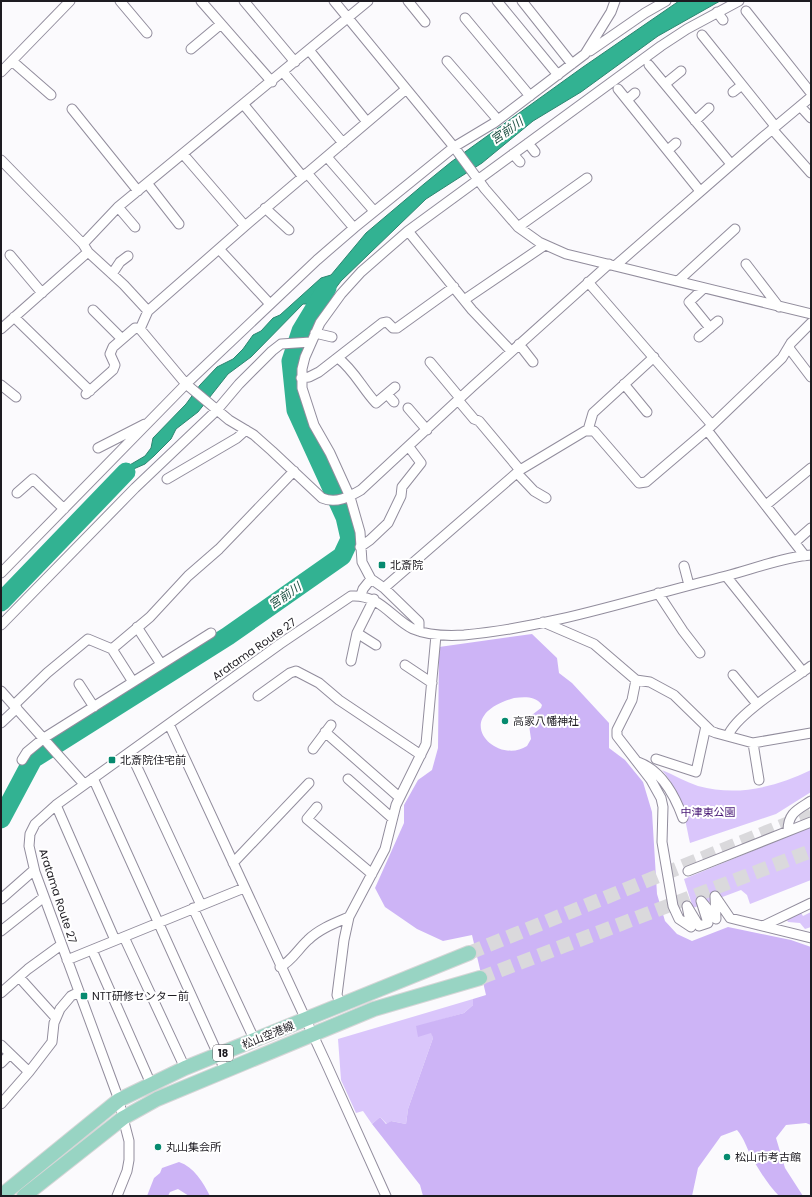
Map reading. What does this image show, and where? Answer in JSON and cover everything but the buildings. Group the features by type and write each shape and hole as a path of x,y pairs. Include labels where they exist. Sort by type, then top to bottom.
{"main road":[{"name":"松山空港線","path":"1,1196 119,1100 184,1068 255,1041 469,953"},
{"name":"松山空港線","path":"24,1196 123,1118 157,1099 374,1009 480,978"}],"street":[{"path":"1,72 70,1"},
{"path":"120,1 147,33"},
{"path":"201,1 272,82"},
{"path":"244,1 295,62"},
{"path":"334,1 518,227 545,245 566,254 811,314"},
{"path":"83,244 118,207 272,82 347,17 368,1"},
{"path":"408,1 425,22"},
{"path":"498,1 558,75"},
{"path":"522,1 572,64"},
{"path":"585,54 611,12 615,1"},
{"path":"1,573 150,422 270,304 354,228 455,149 498,120 585,54 645,13 666,1"},
{"path":"419,631 418,622 384,588 371,580 362,562 360,532 330,452 314,425 304,396 301,378 309,342 326,314 350,283 408,231 477,177 513,154 661,46 717,12 739,1"},
{"path":"746,11 811,93"},
{"path":"717,12 723,20"},
{"path":"465,18 530,96"},
{"path":"191,49 221,24"},
{"path":"702,35 705,46 742,85 808,175"},
{"path":"309,50 367,122"},
{"path":"12,61 52,95"},
{"path":"447,61 498,120"},
{"path":"649,65 731,164"},
{"path":"665,84 681,71"},
{"path":"283,72 343,143"},
{"path":"733,92 742,85"},
{"path":"618,88 700,191"},
{"path":"140,329 148,311 265,208 405,90"},
{"path":"627,100 635,93"},
{"path":"14,317 88,393 113,370 115,365 110,354 110,350 135,328 140,329 188,386 272,451 322,498 329,501 348,498 361,490 409,447 459,399 588,282 612,265 811,97"},
{"path":"244,105 354,228"},
{"path":"800,106 811,118"},
{"path":"695,121 709,108"},
{"path":"72,109 138,191"},
{"path":"528,143 535,152"},
{"path":"668,150 676,143"},
{"path":"183,154 245,226"},
{"path":"513,154 520,162"},
{"path":"327,157 374,211"},
{"path":"1,160 83,244 88,252 148,311"},
{"path":"518,227 587,178"},
{"path":"147,183 179,224"},
{"path":"118,207 135,227"},
{"path":"265,208 289,230"},
{"path":"678,281 735,229"},
{"path":"408,231 464,300 512,351"},
{"path":"464,300 545,245"},
{"path":"219,249 270,304"},
{"path":"1,329 88,252"},
{"path":"10,255 42,293"},
{"path":"112,274 120,262 128,256"},
{"path":"746,264 780,307"},
{"path":"752,272 760,266"},
{"path":"588,282 654,357 710,428 794,542 808,555"},
{"path":"301,378 314,375 382,323 387,322 393,328 397,328 454,287"},
{"path":"704,288 689,302 710,328"},
{"path":"93,310 122,339"},
{"path":"699,338 718,321"},
{"path":"384,588 519,472 588,430 594,431 639,483 642,484 710,428 782,358 791,342 811,322"},
{"path":"315,333 332,337"},
{"path":"1,625 272,351 281,344 309,342"},
{"path":"519,344 533,362"},
{"path":"789,348 811,377"},
{"path":"588,430 593,413 654,357"},
{"path":"338,358 346,364 360,381 362,387 376,403 395,387"},
{"path":"430,362 474,419 479,421 534,491 546,498"},
{"path":"624,384 647,412"},
{"path":"1,385 16,397"},
{"path":"387,394 394,402"},
{"path":"408,408 427,430"},
{"path":"98,448 150,422"},
{"path":"167,480 237,438 246,430"},
{"path":"360,547 388,523 401,496 402,487 421,463 409,447"},
{"path":"766,505 811,468"},
{"path":"112,649 150,617 188,576 219,549 294,471"},
{"path":"17,493 34,479 64,509"},
{"path":"794,542 811,528"},
{"path":"371,580 363,589 361,595 374,599 406,624 419,631 436,635 464,635 543,622 808,555"},
{"path":"684,566 689,585"},
{"path":"726,576 803,672"},
{"path":"658,593 682,631 700,653"},
{"name":"Aratama Route 27","path":"117,1196 127,1171 129,1160 129,1141 119,1100 34,870 29,846 30,834 35,824 56,805 84,784 341,602 352,596 361,595"},
{"path":"351,661 357,633 374,599"},
{"path":"543,622 594,644 636,680 654,684 674,695 706,726 716,733 753,743 811,733"},
{"path":"137,627 161,664"},
{"path":"22,760 27,752 94,707 211,633"},
{"path":"357,633 376,645"},
{"path":"341,1005 337,995 344,940 349,917 385,849 392,818 400,797 426,744 436,635"},
{"path":"1,723 47,673 88,638 112,649 133,682"},
{"path":"405,665 432,683"},
{"path":"728,736 730,730 736,723 758,704 811,666"},
{"path":"258,696 290,673 296,671 319,683 339,700 421,755"},
{"path":"733,675 758,704"},
{"path":"636,680 632,700 617,730 617,736 651,780 661,798 663,807 662,842 674,906 679,919 691,927 687,906 699,926 708,923 701,901 716,919 715,896 730,918 811,938"},
{"path":"79,684 94,707"},
{"path":"1,691 16,706 84,784"},
{"path":"169,724 386,1196"},
{"path":"656,759 696,772 701,743 706,726"},
{"path":"313,749 328,728 400,797"},
{"path":"753,743 759,780"},
{"path":"130,752 255,1041"},
{"path":"638,762 649,765 654,770 671,792 683,818"},
{"path":"93,778 225,1070"},
{"path":"348,780 392,818"},
{"path":"233,864 309,783"},
{"path":"788,831 788,820 793,813 811,801"},
{"path":"56,805 115,940"},
{"path":"317,807 307,819 372,874"},
{"path":"688,871 811,822"},
{"path":"1,899 34,870"},
{"path":"67,960 244,888"},
{"path":"1,931 44,897"},
{"path":"763,926 811,903"},
{"path":"280,967 287,963 299,949 317,933 349,917"},
{"path":"124,937 184,1068"},
{"path":"2,989 61,945"},
{"path":"92,950 151,1084"},
{"path":"18,977 56,1018"},
{"path":"1,1104 29,1072 52,1042 56,1018 65,1002 79,992"},
{"path":"1,1045 29,1072"},
{"path":"1,1063 10,1054"}],"green space":[{"name":"中津東公園","path":"662,770 698,786 727,791 770,785 811,770 811,792 776,814 690,843 684,813 678,796 674,787"},
{"path":"811,827 811,880 750,904 747,895 741,890 693,908 684,879"},
{"path":"800,911 803,916 811,912 811,927 805,929 800,923 788,922 786,918"},
{"path":"473,999 473,1005 464,1013 416,1027 432,1033 433,1038 408,1109 406,1124 391,1121 387,1124 380,1117 372,1124 363,1111 356,1113 341,1080 338,1039"}],"shaded area":[{"path":"532,634 557,658 559,673 572,683 609,723 609,748 625,760 643,782 652,812 657,894 665,921 677,934 692,941 728,927 791,940 811,947 811,1125 806,1123 786,1125 776,1138 785,1168 803,1196 779,1196 755,1164 737,1130 721,1136 698,1168 692,1196 423,1196 420,1185 372,1124 380,1117 386,1124 391,1121 406,1124 408,1109 433,1038 431,1033 418,1037 416,1026 464,1013 473,1005 473,999 486,995 472,935 443,941 417,929 385,907 375,888 404,823 404,805 418,780 432,770 438,748 439,647","holes":["526,697 536,700 542,705 541,708 528,718 531,739 527,746 515,750 503,750 492,745 484,737 481,727 484,716 494,706 514,698"]},
{"path":"179,1162 194,1171 210,1196 189,1196 178,1189 170,1192 168,1196 147,1196 154,1178 160,1173 162,1168"}],"water":[{"name":"宮前川","path":"679,1 720,1 658,36 581,92 533,121 482,163 426,199 341,281 317,313 308,304 303,304 251,357 228,374 198,412 176,429 171,439 154,456 145,464 129,471 111,492 107,492 114,481 128,466 145,456 151,448 153,438 186,404 200,385 217,367 233,359 243,349 253,335 261,331 273,318 280,315 321,278 331,275 366,233 451,162 583,67"}],"waterway":[{"name":"宮前川","path":"1,819 33,759 228,636 342,556 350,539 345,517 296,410 291,361 301,331 327,288"},
{"name":"宮前川","path":"1,602 126,472"}],"tunnel":[{"path":"469,953 811,814"},
{"path":"480,978 811,851"}],"place":[{"name":"北斎院","path":"382,565"},
{"name":"高家八幡神社","path":"505,721"},
{"name":"北斎院住宅前","path":"112,760"},
{"name":"NTT研修センター前","path":"84,996"},
{"name":"丸山集会所","path":"158,1147"},
{"name":"松山市考古館","path":"727,1157"}]}
